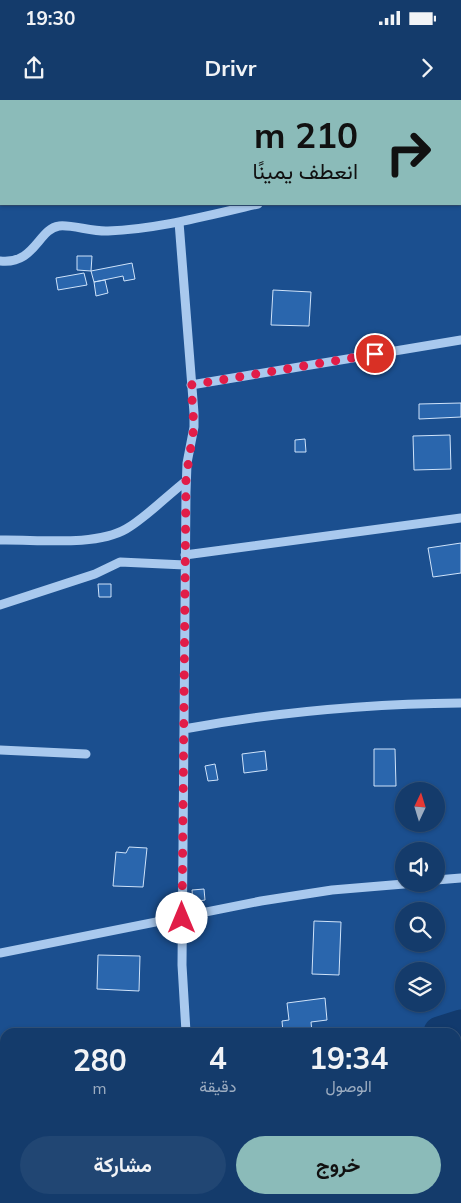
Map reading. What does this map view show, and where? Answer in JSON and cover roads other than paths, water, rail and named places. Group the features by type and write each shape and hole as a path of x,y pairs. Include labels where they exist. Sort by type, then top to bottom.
{"street":[{"path":"0,261 22,257 34,249 47,232 58,226 108,231 179,222 254,205"},
{"path":"179,222 194,427 186,481 182,918 182,965 186,1028"},
{"path":"191,385 461,340"},
{"path":"0,540 73,541 109,536 126,530 186,481"},
{"path":"185,555 461,518"},
{"path":"0,605 95,574 120,562 185,565"},
{"path":"184,729 324,708 461,703"},
{"path":"0,750 86,754"},
{"path":"445,879 461,878"},
{"path":"0,953 261,901 332,890 395,885"}],"waterway":[{"path":"452,1028 461,1025"}]}
